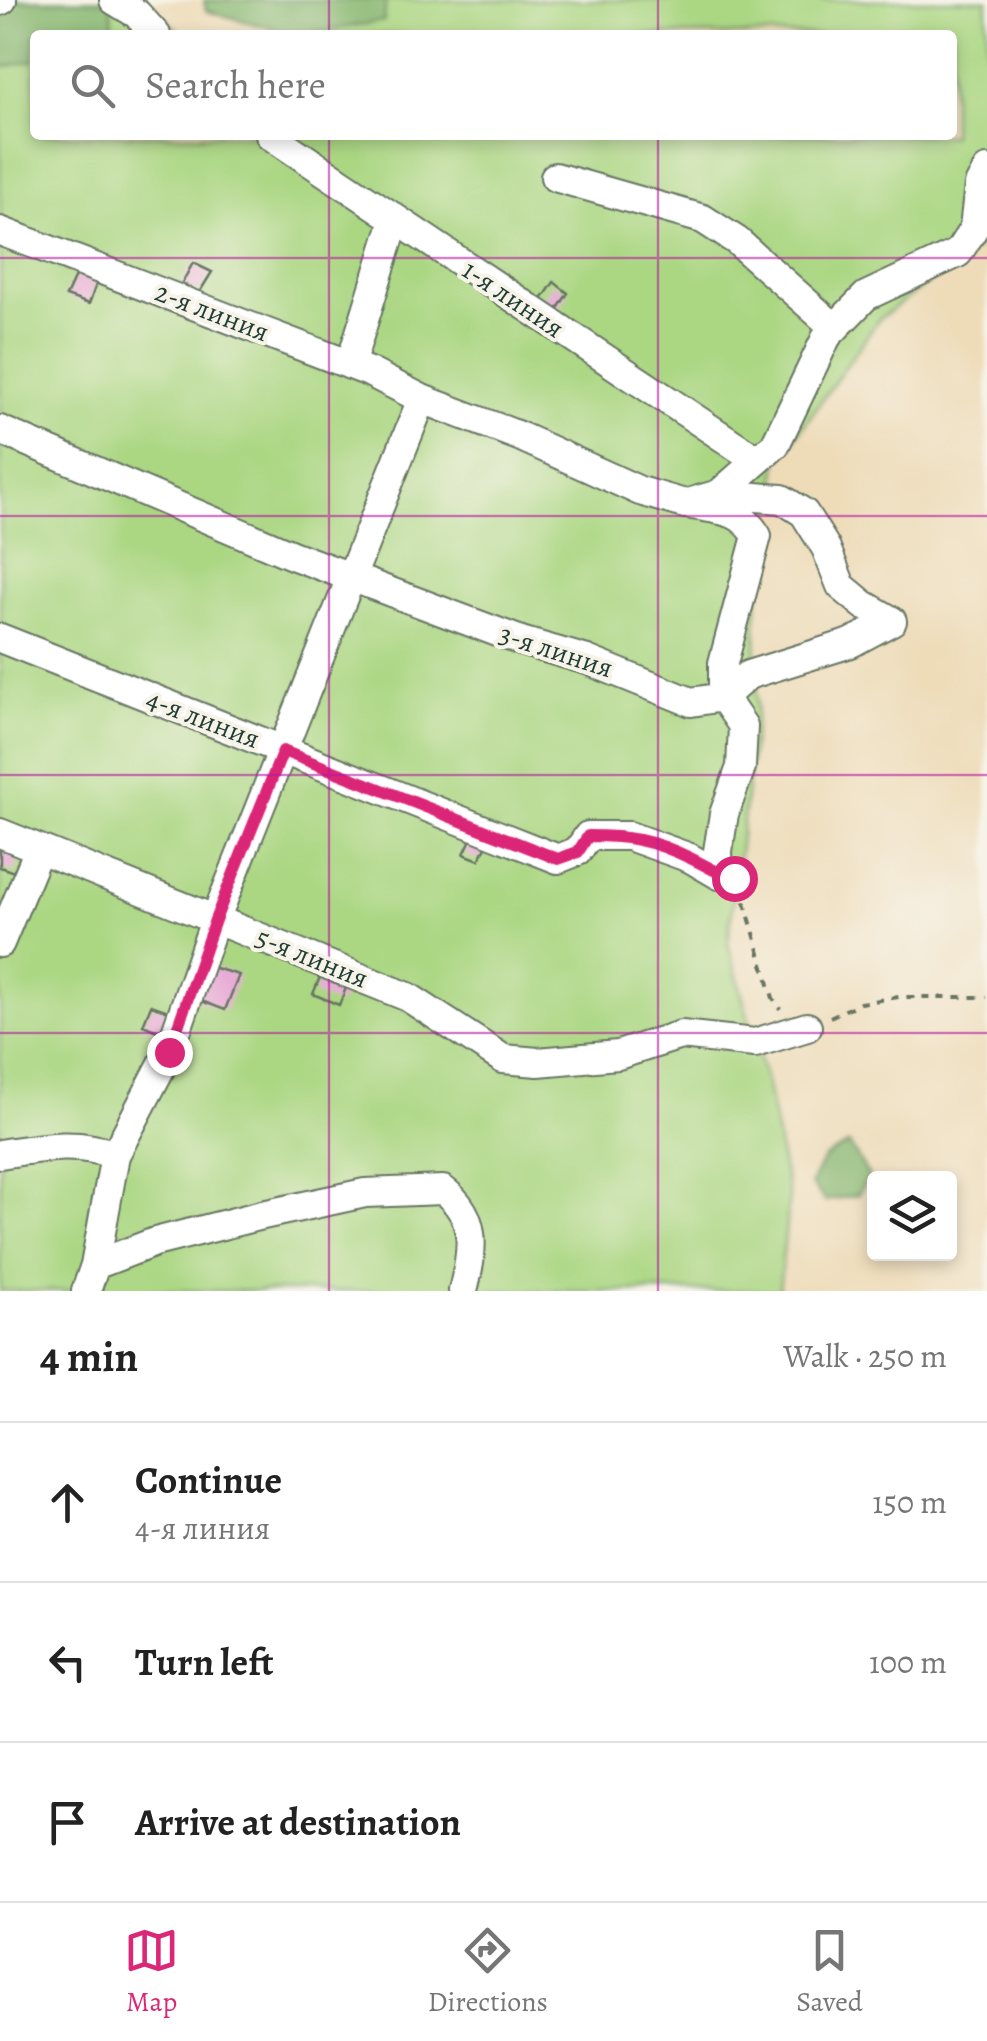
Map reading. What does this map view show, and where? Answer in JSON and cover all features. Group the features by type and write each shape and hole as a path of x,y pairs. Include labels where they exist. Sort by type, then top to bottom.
{"street":[{"path":"114,0 138,14 152,30"},
{"name":"1-я линия","path":"277,140 757,460"},
{"path":"719,494 775,445 806,376 835,328 866,296 958,253 974,228 979,185 987,170"},
{"path":"555,177 704,219 737,241 835,328"},
{"path":"350,365 395,220"},
{"name":"2-я линия","path":"0,231 350,365 640,492 685,504"},
{"path":"90,1278 115,1155 169,1052 215,920 422,398"},
{"name":"3-я линия","path":"0,430 292,556 524,642 587,660 691,702 723,697"},
{"path":"685,504 719,494 782,498 804,513 826,548 841,586 892,621 851,643 748,675 723,697"},
{"path":"685,504 726,511 747,520 757,536 723,663 723,697 744,726 741,767 724,814 718,850 719,875"},
{"name":"4-я линия","path":"0,638 558,859 578,852 588,836 630,836 690,858 719,875"},
{"name":"5-я линия","path":"0,832 408,996 503,1059 538,1062 618,1056 680,1035 754,1043 807,1027"},
{"path":"0,942 39,849"},
{"path":"0,1154 58,1145 95,1147 115,1155"},
{"path":"90,1278 155,1242 365,1193 443,1190 460,1203 472,1230 463,1291"}],"path":[{"path":"719,875 734,878 743,891 773,998 786,1019 807,1027 860,1003 899,997 987,998"}],"green space":[{"path":"0,0 144,0 178,30 30,30 30,140 957,140 957,30 292,30 312,25 349,0 987,0 987,240 879,319 778,462 756,617 757,707 728,943 767,1086 789,1197 779,1291 0,1291"},
{"path":"0,0 110,0 114,30 30,30 30,61 0,68"},
{"path":"204,0 386,0 384,21 329,30 279,30 206,11"},
{"path":"849,1144 867,1173 858,1195 825,1201 811,1184 824,1158"}],"building":[{"path":"193,263 212,272 199,293 182,283"},
{"path":"76,274 97,282 89,304 66,296"},
{"path":"554,282 568,293 553,316 539,304"},
{"path":"472,837 488,843 479,860 464,854"},
{"path":"0,846 21,853 14,872 0,867"},
{"path":"208,966 239,975 225,1010 196,999"},
{"path":"320,977 346,988 339,1005 313,994"},
{"path":"151,1005 171,1012 162,1033 143,1025"}],"route":[{"path":"169,1052 215,920 283,751 558,859 578,852 588,836 630,836 734,878"}]}
